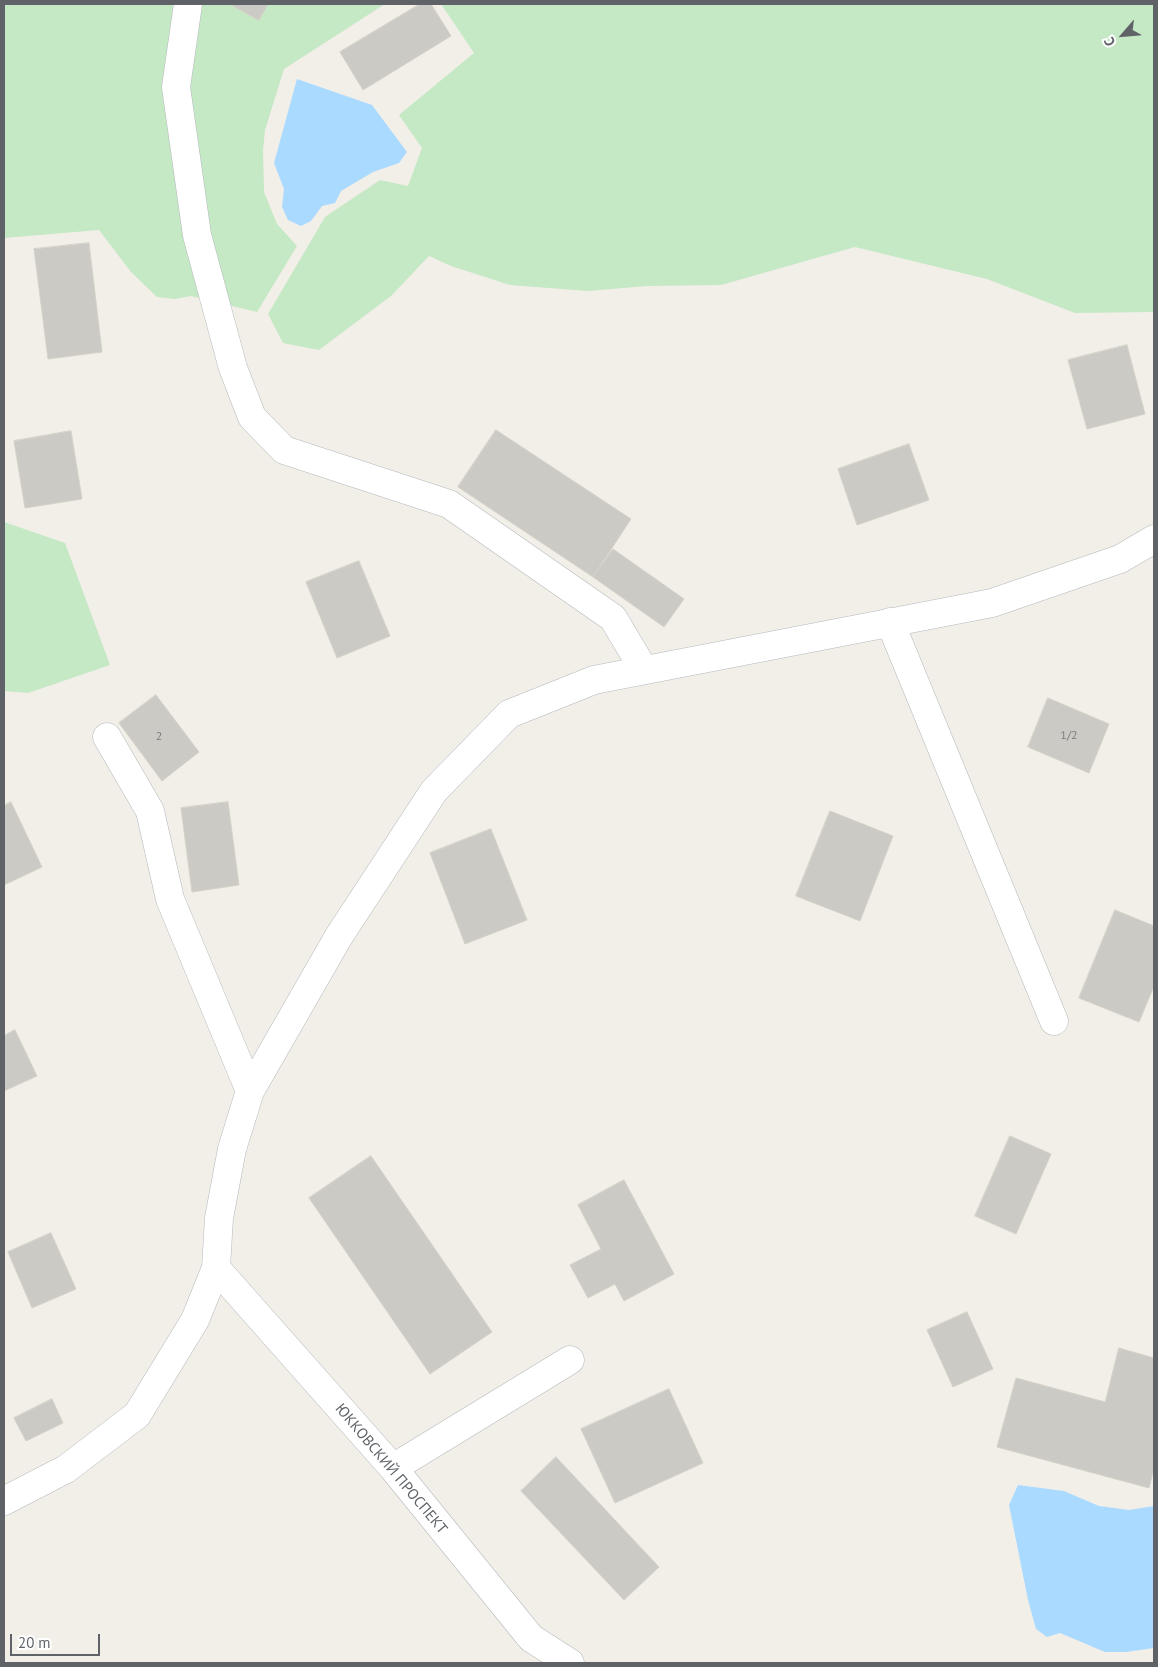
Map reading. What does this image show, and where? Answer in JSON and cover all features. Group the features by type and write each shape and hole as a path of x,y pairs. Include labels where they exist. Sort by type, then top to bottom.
{"street":[{"path":"188,4 176,87 197,235 233,368 252,418 284,450 449,504 613,618 644,670"},
{"path":"4,1502 66,1469 137,1416 195,1320 216,1268 219,1218 232,1149 250,1091 339,936 434,791 509,714 594,680 992,603 1120,559 1154,539"},
{"path":"890,622 1054,1021"},
{"path":"107,737 150,811 170,899 250,1091"},
{"name":"ЮККОВСКИЙ ПРОСПЕКТ","path":"216,1268 393,1468 531,1638 570,1663"},
{"path":"393,1468 570,1360"}],"green space":[{"path":"4,4 385,4 284,69 265,130 263,150 264,192 277,224 297,246 257,312 191,296 175,299 157,297 131,272 99,230 4,238"},
{"path":"441,4 1154,4 1154,312 1075,313 987,279 855,247 721,285 647,286 588,291 510,285 451,266 429,256 391,296 319,350 283,343 268,314 325,217 380,180 408,186 422,148 399,115 474,53"},
{"path":"4,522 65,543 110,665 28,693 4,691"}],"water":[{"path":"297,79 372,105 407,152 399,163 373,172 341,191 335,203 322,206 311,221 301,226 288,220 282,207 284,189 274,163"},
{"path":"1018,1485 1064,1491 1099,1506 1129,1510 1154,1506 1154,1648 1126,1652 1105,1652 1060,1633 1047,1637 1036,1629 1028,1600 1009,1505"}],"building":[{"path":"230,4 268,4 259,20"},
{"path":"420,4 431,4 451,36 363,90 340,52"},
{"path":"89,243 102,352 48,359 34,249"},
{"path":"1127,345 1145,414 1087,429 1068,360"},
{"path":"496,430 631,519 593,577 458,487"},
{"path":"71,431 82,499 25,508 14,441"},
{"path":"909,444 929,500 857,525 838,469"},
{"path":"613,549 684,599 664,627 593,577"},
{"path":"359,561 390,636 337,658 306,582"},
{"path":"156,695 199,752 162,781 119,723"},
{"path":"1048,698 1109,724 1089,773 1028,747"},
{"path":"11,802 42,867 4,885 4,806"},
{"path":"228,802 239,885 192,892 181,808"},
{"path":"830,811 893,836 860,921 796,896"},
{"path":"491,829 527,920 465,944 430,853"},
{"path":"1115,910 1154,926 1154,986 1139,1022 1079,998"},
{"path":"15,1030 37,1076 4,1091 4,1036"},
{"path":"1010,1136 1051,1154 1016,1234 975,1216"},
{"path":"371,1156 492,1332 430,1374 309,1198"},
{"path":"624,1180 674,1274 624,1301 615,1284 588,1298 570,1265 601,1249 578,1205"},
{"path":"51,1233 76,1289 32,1308 8,1252"},
{"path":"967,1312 993,1369 953,1387 927,1330"},
{"path":"1119,1348 1154,1358 1154,1468 1149,1488 997,1447 1016,1378 1105,1402"},
{"path":"669,1389 703,1463 615,1503 581,1429"},
{"path":"52,1399 63,1423 26,1441 14,1418"},
{"path":"556,1457 659,1567 624,1600 521,1491"}]}
